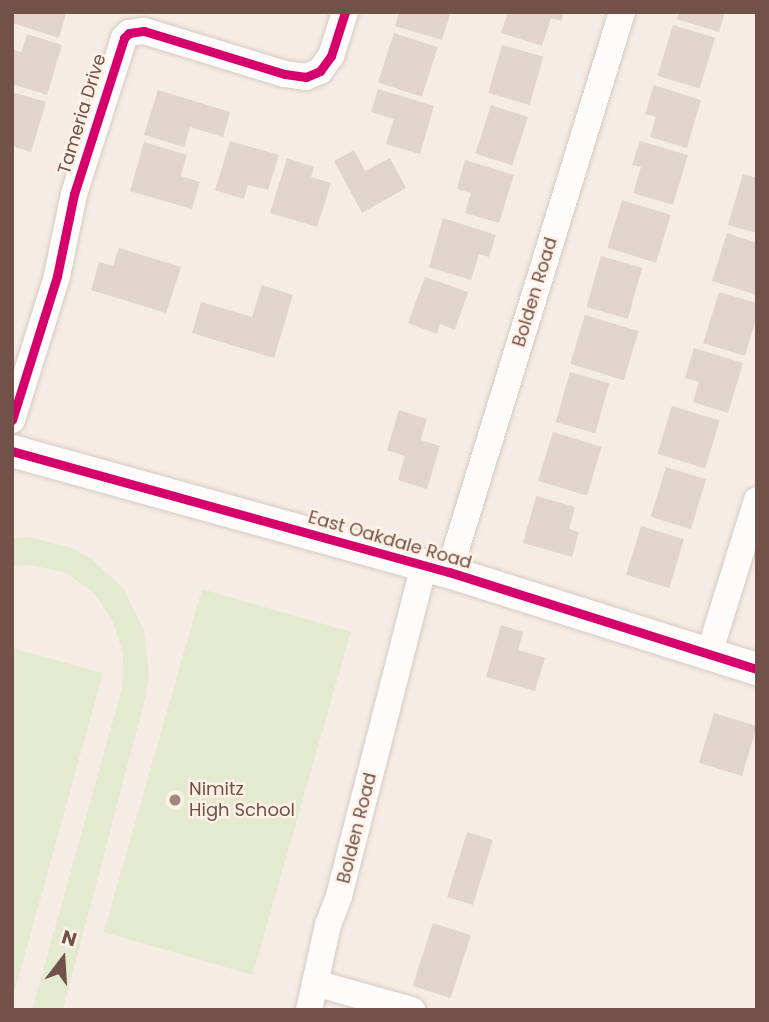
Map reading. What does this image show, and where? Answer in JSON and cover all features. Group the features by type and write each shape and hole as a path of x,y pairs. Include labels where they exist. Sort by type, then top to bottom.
{"street":[{"name":"Tameria Drive","path":"12,420 57,276 74,194 124,38 129,33 144,31 285,74 306,77 320,71 331,56 345,12"},
{"name":"Bolden Road","path":"309,1010 437,569 622,12"},
{"name":"East Oakdale Road","path":"12,451 437,569 757,669"},
{"path":"709,654 757,500"},
{"path":"315,983 412,1010"}],"green space":[{"path":"29,537 72,548 93,560 124,589 144,631 149,673 146,695 63,1010 32,1010 122,688 123,653 113,622 94,593 66,573 32,565 12,566 12,538"},
{"path":"202,589 351,632 253,975 104,932"},
{"path":"12,648 103,673 12,1001"}],"building":[{"path":"12,12 66,14 59,38 12,23"},
{"path":"399,12 451,12 442,40 395,26"},
{"path":"508,12 564,12 561,21 551,18 542,46 501,33"},
{"path":"679,12 725,12 719,32 677,19"},
{"path":"673,25 715,38 700,89 658,76"},
{"path":"394,33 438,47 422,97 378,82"},
{"path":"27,34 62,45 47,95 12,84 12,49 21,52"},
{"path":"502,45 543,57 530,105 488,93"},
{"path":"654,85 701,100 687,148 650,137 656,117 645,114"},
{"path":"378,89 434,106 420,154 386,144 394,119 371,112"},
{"path":"158,90 230,112 223,137 190,127 184,147 144,135"},
{"path":"12,92 46,102 31,152 12,146"},
{"path":"491,105 528,117 512,166 475,154"},
{"path":"230,141 279,155 268,190 248,185 244,199 215,190"},
{"path":"640,141 688,155 673,205 633,193 641,167 632,165"},
{"path":"144,142 187,155 181,176 200,182 192,209 130,191"},
{"path":"354,150 365,171 390,158 406,188 362,213 334,161"},
{"path":"287,158 314,167 311,177 331,183 317,227 270,213"},
{"path":"465,160 514,175 499,223 465,213 471,193 457,189"},
{"path":"743,174 757,178 757,233 728,225"},
{"path":"622,200 671,215 656,263 607,248"},
{"path":"443,218 496,235 489,257 479,254 471,280 429,267"},
{"path":"727,233 757,243 757,295 712,281"},
{"path":"119,248 181,267 166,313 91,290 99,262 113,266"},
{"path":"601,256 642,268 628,319 586,307"},
{"path":"425,277 468,292 455,330 440,324 437,334 408,323"},
{"path":"262,285 293,295 274,358 192,333 201,302 252,317"},
{"path":"719,292 757,303 757,316 745,356 703,343"},
{"path":"585,315 639,331 624,380 570,364"},
{"path":"694,348 743,363 728,413 693,402 699,382 685,378"},
{"path":"570,372 609,383 595,433 556,422"},
{"path":"672,406 720,421 705,468 657,454"},
{"path":"399,410 427,419 421,440 440,446 427,489 398,480 405,456 387,450"},
{"path":"553,432 602,447 587,496 538,481"},
{"path":"666,467 706,479 691,529 651,517"},
{"path":"536,496 575,507 569,529 579,532 572,557 523,543"},
{"path":"641,526 684,539 669,588 626,575"},
{"path":"501,625 523,632 518,650 545,658 535,691 486,677"},
{"path":"714,713 757,726 742,776 699,763"},
{"path":"467,832 493,840 473,905 447,897"},
{"path":"433,923 471,935 451,998 413,986"}],"cycle path":[{"path":"12,420 57,276 74,194 124,38 129,33 144,31 285,74 306,77 320,71 331,56 345,12"},
{"path":"12,451 449,572 757,669"}],"place":[{"name":"Nimitz High School","path":"175,800"}]}
